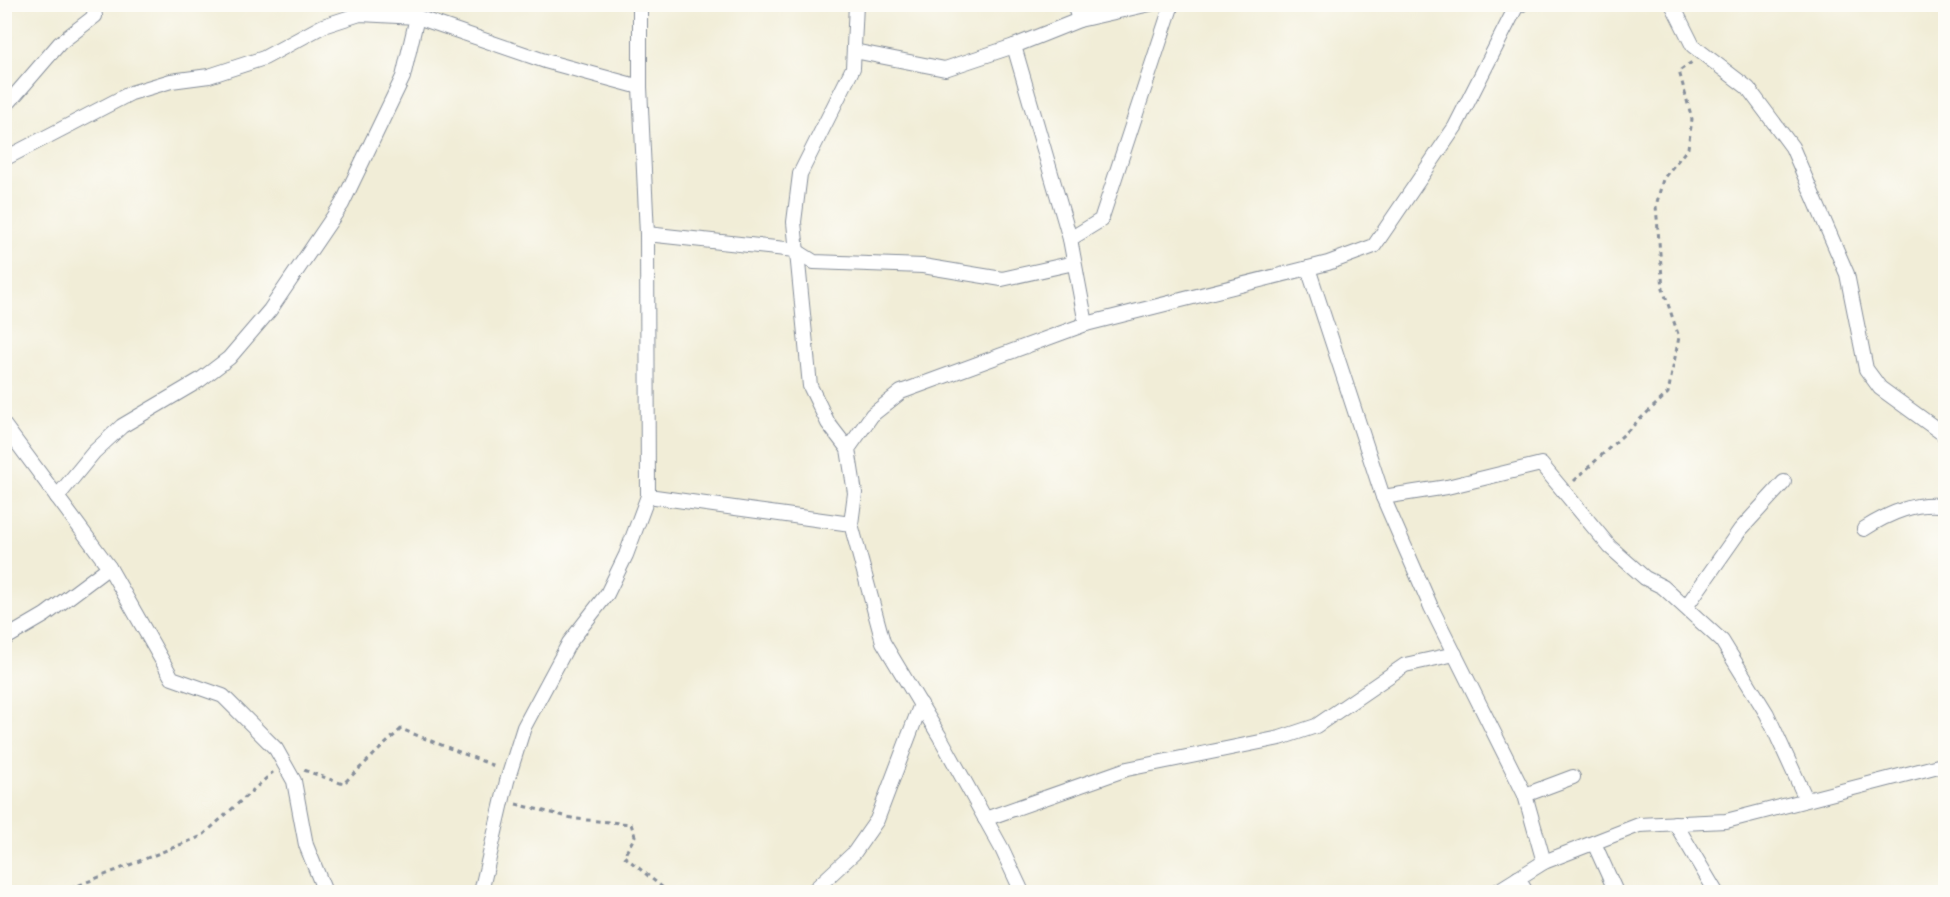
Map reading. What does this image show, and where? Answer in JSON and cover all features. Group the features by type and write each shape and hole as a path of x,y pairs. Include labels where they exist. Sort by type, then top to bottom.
{"street":[{"path":"4,108 60,44 95,16 93,4"},
{"path":"480,892 510,772 524,727 569,643 607,594 626,555 648,496 647,234 640,87 640,4"},
{"path":"856,4 853,68 801,174 794,222 810,386 828,423 848,449 855,493 850,524 884,642 986,819 1022,892"},
{"path":"1074,4 1079,20"},
{"path":"854,51 945,69 1014,46 1079,20 1150,4"},
{"path":"1070,239 1101,220 1172,4"},
{"path":"848,449 872,415 901,392 1086,324 1356,255 1374,246 1455,127 1516,7 1522,4"},
{"path":"1672,4 1693,46 1748,88 1792,147 1847,274 1866,369 1880,388 1946,436"},
{"path":"4,159 131,93 171,81 208,76 264,58 323,26 360,14 417,17 545,61 640,87"},
{"path":"57,497 94,452 122,426 200,380 229,358 270,310 342,204 403,77 417,17"},
{"path":"1014,46 1070,239 1086,324"},
{"path":"647,234 795,250 814,262 923,266 1002,279 1074,263"},
{"path":"1308,268 1383,497 1431,608 1525,795 1544,862"},
{"path":"4,425 109,567 172,678 223,696 276,749 294,781 306,845 325,892"},
{"path":"1383,497 1447,488 1541,464 1610,547 1645,578 1663,587 1722,641 1767,714 1806,798"},
{"path":"1686,607 1740,530 1784,482"},
{"path":"648,496 850,524"},
{"path":"1864,529 1887,514 1928,503 1946,506"},
{"path":"4,639 45,615 109,567"},
{"path":"986,819 1127,769 1280,738 1317,726 1405,665 1455,654"},
{"path":"812,892 854,853 877,820 921,704"},
{"path":"1496,892 1544,862 1639,825 1726,821 1806,798 1946,764"},
{"path":"1525,795 1573,777"},
{"path":"1675,823 1716,892"},
{"path":"1594,843 1616,892"},
{"path":"1518,878 1526,892"}],"path":[{"path":"1563,490 1668,393 1679,337 1663,289 1656,206 1663,179 1688,148 1692,118 1679,71 1703,54"},
{"path":"62,892 202,836 284,762 343,784 401,729 510,772"},
{"path":"503,801 576,819 631,824 635,836 624,856 668,892"}]}
